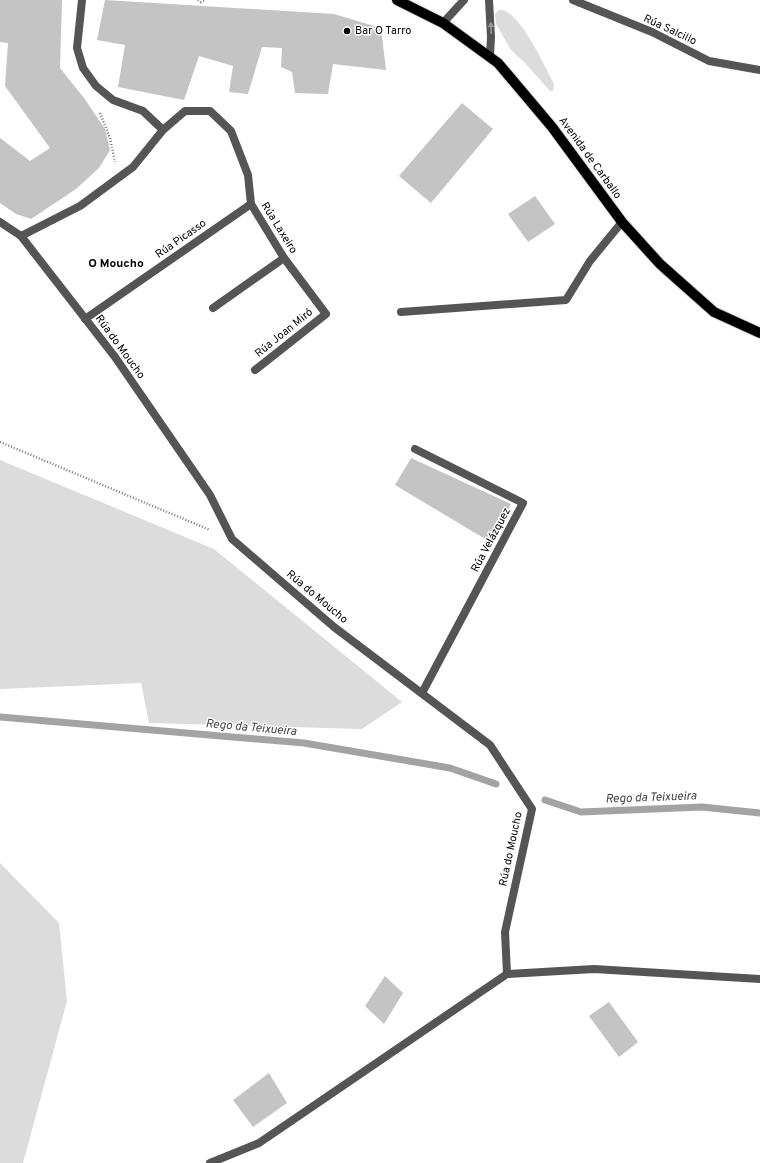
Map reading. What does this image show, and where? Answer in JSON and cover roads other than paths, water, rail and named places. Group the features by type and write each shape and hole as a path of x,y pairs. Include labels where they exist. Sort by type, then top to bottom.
{"main road":[{"name":"Avenida de Carballo","path":"397,0 443,23 498,63 552,127 622,222 660,264 714,312 760,333"}],"street":[{"path":"21,236 80,206 133,167 163,130 143,111 113,100 96,86 83,68 77,48 82,0"},
{"path":"443,23 464,0"},
{"path":"489,0 491,37 490,56"},
{"name":"Rúa Salcillo","path":"573,0 652,32 709,61 760,70"},
{"name":"Rúa Laxeiro","path":"163,130 185,111 210,111 231,131 248,175 251,204 284,258 326,314"},
{"name":"Rúa Picasso","path":"85,319 251,204"},
{"name":"Rúa do Moucho","path":"0,222 21,236 115,357 210,495 232,539 334,627 490,745 532,809 504,932 507,974"},
{"path":"401,312 566,300 590,261 622,222"},
{"path":"213,308 284,258"},
{"name":"Rúa Joan Miró","path":"255,370 326,314"},
{"name":"Rúa Velázquez","path":"415,449 523,503 422,693"},
{"path":"210,1163 259,1143 507,974 594,970 760,979"}],"waterway":[{"name":"Rego da Teixueira","path":"0,717 304,743 450,768 496,784"},
{"name":"Rego da Teixueira","path":"545,800 581,812 702,807 760,813"}],"place":[{"name":"Bar O Tarro","path":"347,31"}],"district":[{"name":"O Moucho","path":"116,264"}]}
